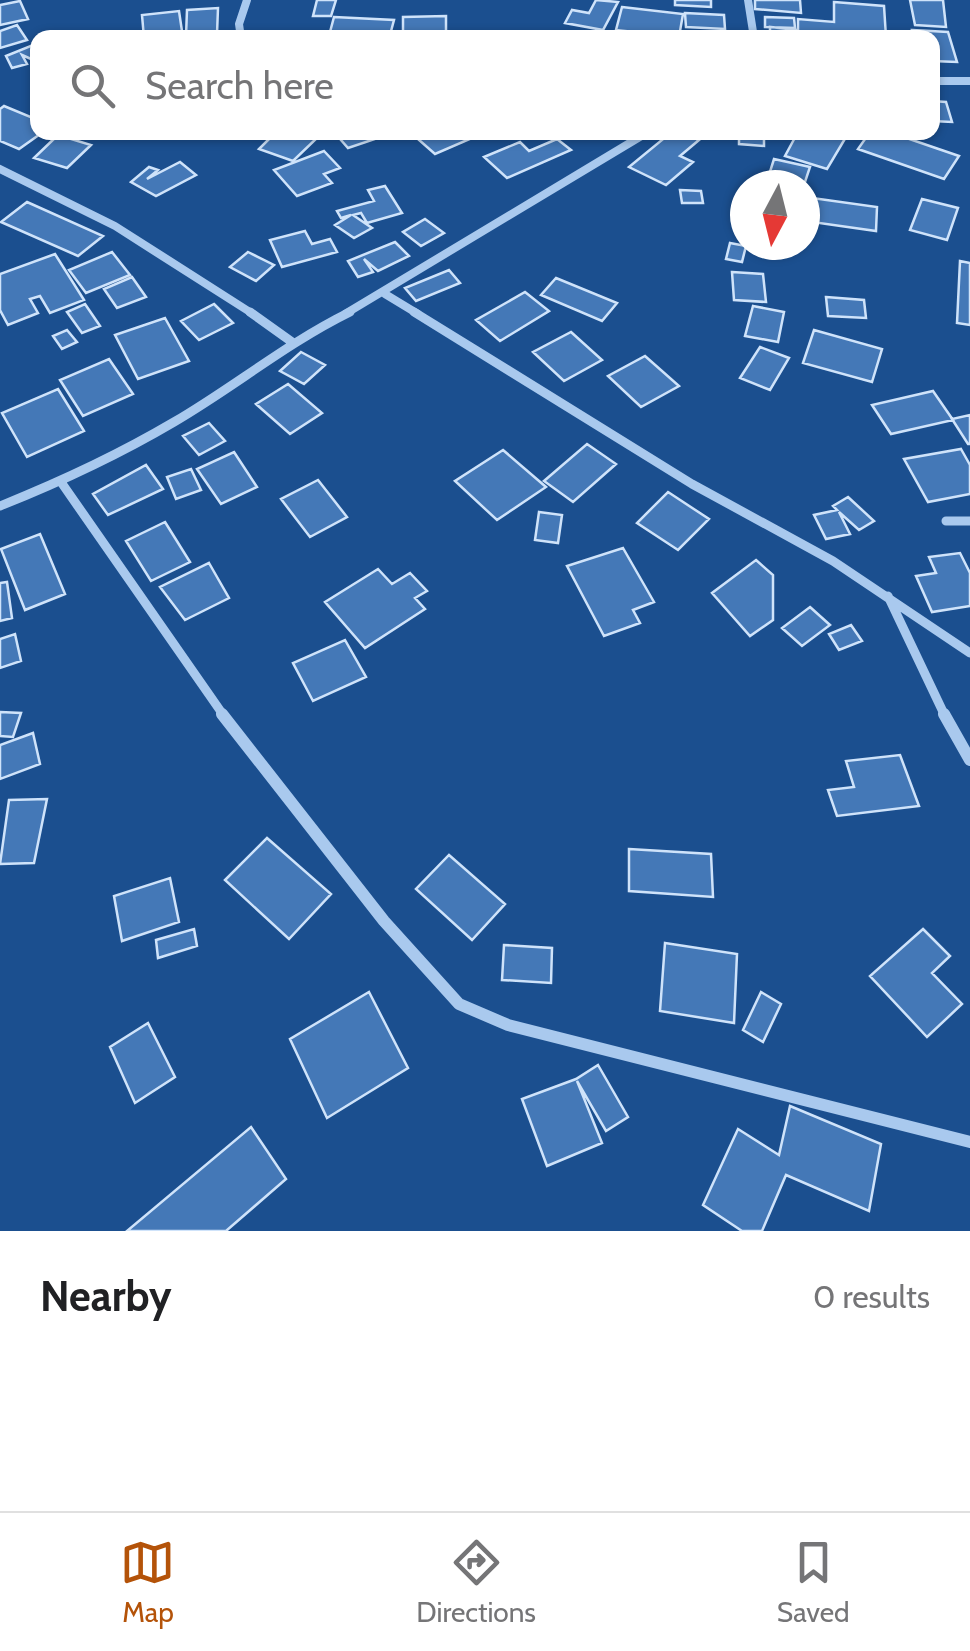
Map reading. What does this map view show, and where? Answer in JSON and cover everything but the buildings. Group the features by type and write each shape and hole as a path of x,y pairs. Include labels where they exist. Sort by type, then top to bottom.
{"street":[{"path":"239,30 247,0"},
{"path":"748,0 753,30"},
{"path":"940,81 970,81"},
{"path":"0,506 61,482 176,421 292,342 384,294 635,140"},
{"path":"0,168 65,196 181,262 292,342"},
{"path":"384,294 692,484 887,595 970,653"},
{"path":"61,482 202,689 384,920 459,1004 508,1024 970,1142"},
{"path":"946,520 970,521"},
{"path":"887,595 928,686 970,760"}]}
